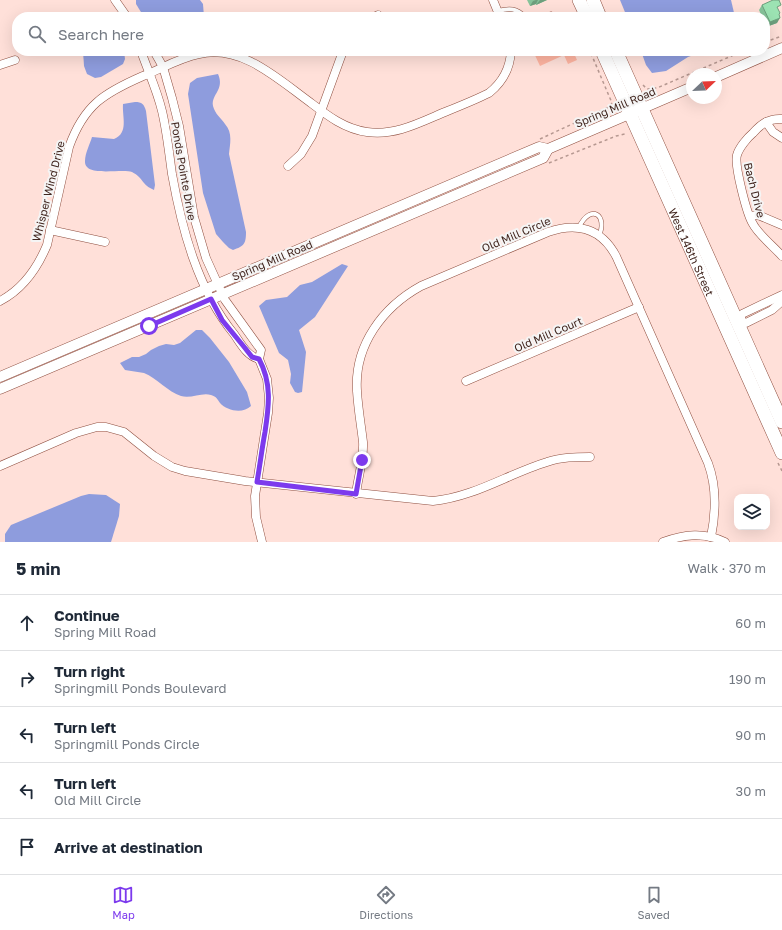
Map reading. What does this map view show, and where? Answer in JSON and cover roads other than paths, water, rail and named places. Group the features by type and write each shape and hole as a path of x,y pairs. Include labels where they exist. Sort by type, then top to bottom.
{"main road":[{"path":"579,0 585,12"},
{"path":"593,0 598,12"},
{"name":"West 146th Street","path":"605,56 635,112 782,422"},
{"name":"West 146th Street","path":"618,56 635,112"},
{"name":"West 146th Street","path":"734,323 782,453"}],"street":[{"path":"115,0 123,12"},
{"path":"493,0 498,12"},
{"path":"770,53 782,48"},
{"name":"Ponds Pointe Drive","path":"143,56 163,112 172,175 182,222 190,250 222,320 247,352 252,357 259,359"},
{"name":"Ponds Pointe Drive","path":"157,56 163,67 179,126 194,217 206,258 220,290 261,350 259,359 267,379 269,398 255,506 257,526 262,542"},
{"name":"Whisper Wind Drive","path":"0,301 17,291 38,266 47,245 69,147 84,116 102,97 113,90 190,56"},
{"name":"Whisper Wind Drive","path":"234,56 248,60 322,112 346,126 366,132 381,133 406,128 480,97 495,88 505,76 510,56"},
{"path":"288,166 301,154 309,142 322,112 341,56"},
{"path":"722,73 763,56"},
{"path":"0,65 15,60"},
{"name":"Spring Mill Road","path":"0,377 220,290 539,147 548,149 686,90"},
{"name":"Bach Drive","path":"782,119 770,120 759,126 749,137 737,155 736,163 740,183 753,224 782,256"},
{"path":"766,122 773,132 782,138"},
{"path":"750,216 758,215 782,225"},
{"name":"Old Mill Circle","path":"356,494 363,451 356,390 357,376 359,361 364,347 370,333 378,321 397,302 410,292 422,286 548,232 559,228 579,228 589,230 599,236 611,248 616,256 711,471 715,504 711,537"},
{"path":"50,230 105,242"},
{"name":"Spring Mill Road","path":"0,389 209,294"},
{"path":"734,323 742,314 782,295"},
{"path":"734,323 746,323 772,310 782,301"},
{"name":"Old Mill Court","path":"466,381 639,307"},
{"path":"0,466 82,431 97,427 106,427 124,432 154,456 172,467 185,471 257,482 422,501 446,500 466,495 548,461 590,457"},
{"path":"664,542 684,536 705,536 725,542"}],"lane":[{"path":"503,12 510,9 519,10 521,12"},
{"path":"579,228 585,216 592,213 595,214 600,218 602,223 599,236"}],"water":[{"path":"136,0 200,0 203,4 204,12 141,12 136,4"},
{"path":"620,0 731,0 734,12 625,12"},
{"path":"83,56 125,56 123,64 101,77 95,78 87,74 84,66"},
{"path":"643,56 691,56 666,71 652,73 646,65"},
{"path":"218,74 220,84 214,98 213,106 217,114 228,127 230,139 229,154 246,232 244,244 233,250 229,248 216,234 203,193 188,94 190,83 197,78"},
{"path":"135,102 142,104 146,111 155,185 154,190 132,172 97,171 86,166 85,158 92,137 114,139 119,136 122,133 124,124 123,104"},
{"path":"342,264 348,266 315,317 299,330 306,352 302,392 295,392 290,383 291,374 288,360 279,353 259,306 266,300 287,297 300,285 312,282"},
{"path":"196,330 202,330 229,362 247,392 251,406 240,411 231,410 223,406 217,398 208,394 189,397 181,396 149,375 125,370 120,363 132,357 139,357 146,354 159,346 180,343"},
{"path":"89,494 106,495 120,504 119,516 111,542 5,542 5,534 11,525"}]}
